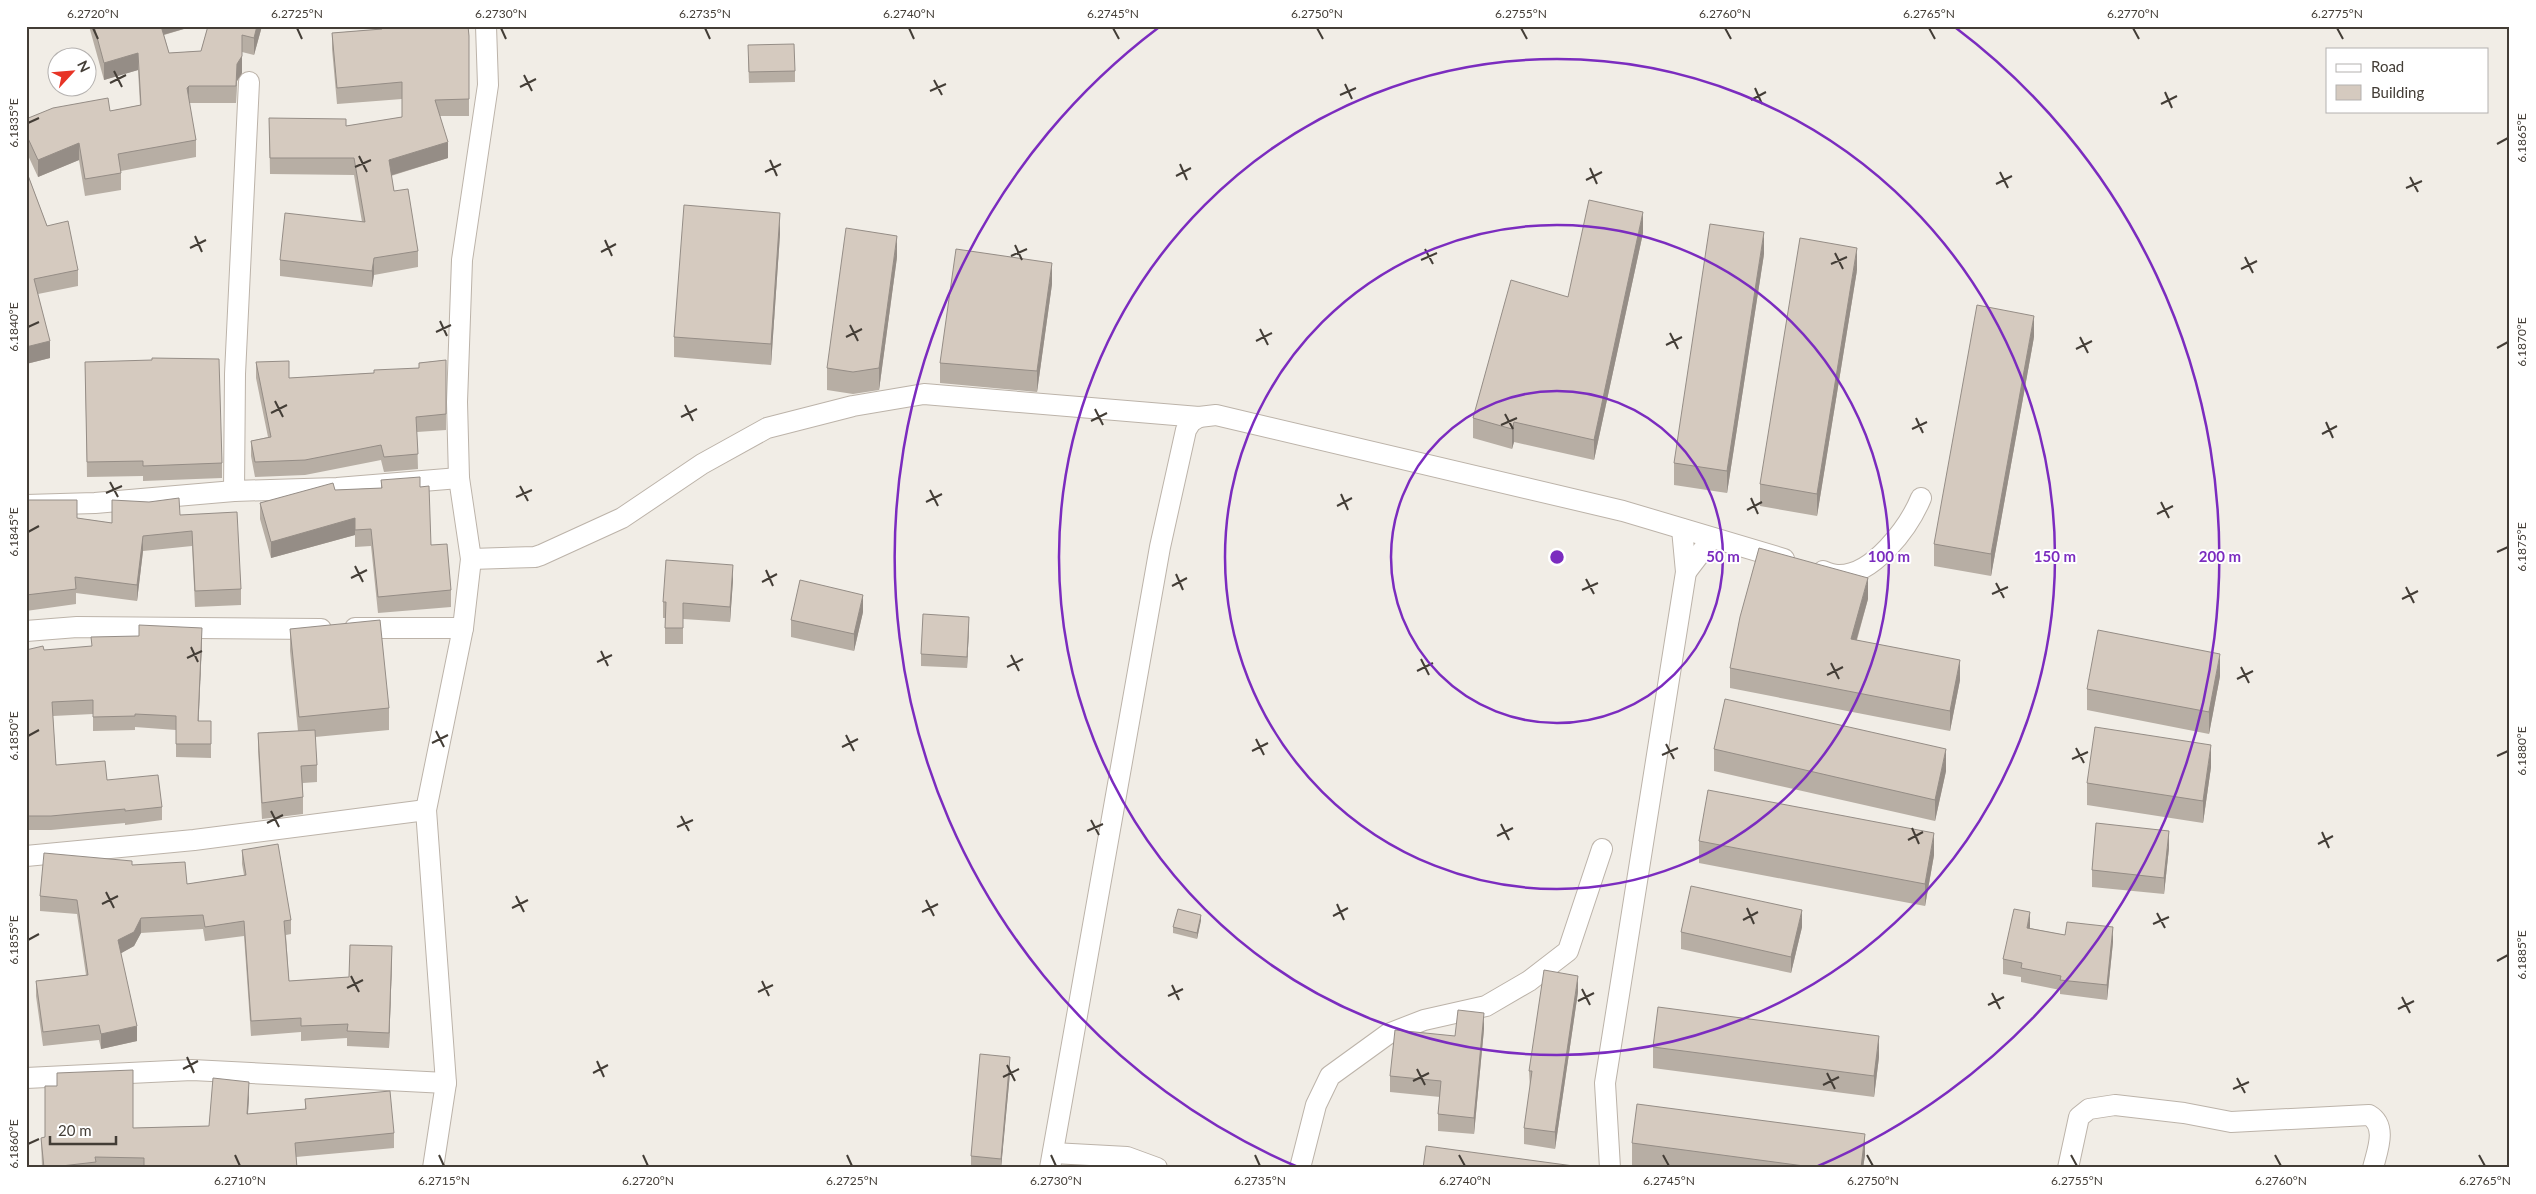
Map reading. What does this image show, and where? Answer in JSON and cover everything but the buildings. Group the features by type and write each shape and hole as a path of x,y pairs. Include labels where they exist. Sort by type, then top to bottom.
{"street":[{"path":"433,1168 446,1083 426,810 463,628 471,559 459,478 456,402 462,260 488,85 486,26"},
{"path":"234,491 236,355 249,82"},
{"path":"471,559 535,557 622,518 702,464 767,428 853,406 924,394 1199,417 1216,415 1623,511 1837,576 1849,574 1875,560 1891,544 1914,515 1921,498"},
{"path":"1157,1168 1127,1157 1051,1160 1160,547 1186,430 1191,422 1199,417"},
{"path":"26,506 234,491 337,488 459,478"},
{"path":"1610,1168 1605,1083 1686,572 1682,529"},
{"path":"1686,572 1712,538"},
{"path":"26,632 77,627 463,628"},
{"path":"26,856 194,840 426,810"},
{"path":"1300,1168 1316,1105 1330,1076 1388,1034 1424,1020 1486,1006 1529,981 1568,951 1602,849"},
{"path":"26,1078 192,1070 446,1083"},
{"path":"2068,1168 2079,1117 2089,1110 2115,1105 2184,1113 2231,1122 2369,1115 2375,1119 2380,1136 2373,1168"}]}
